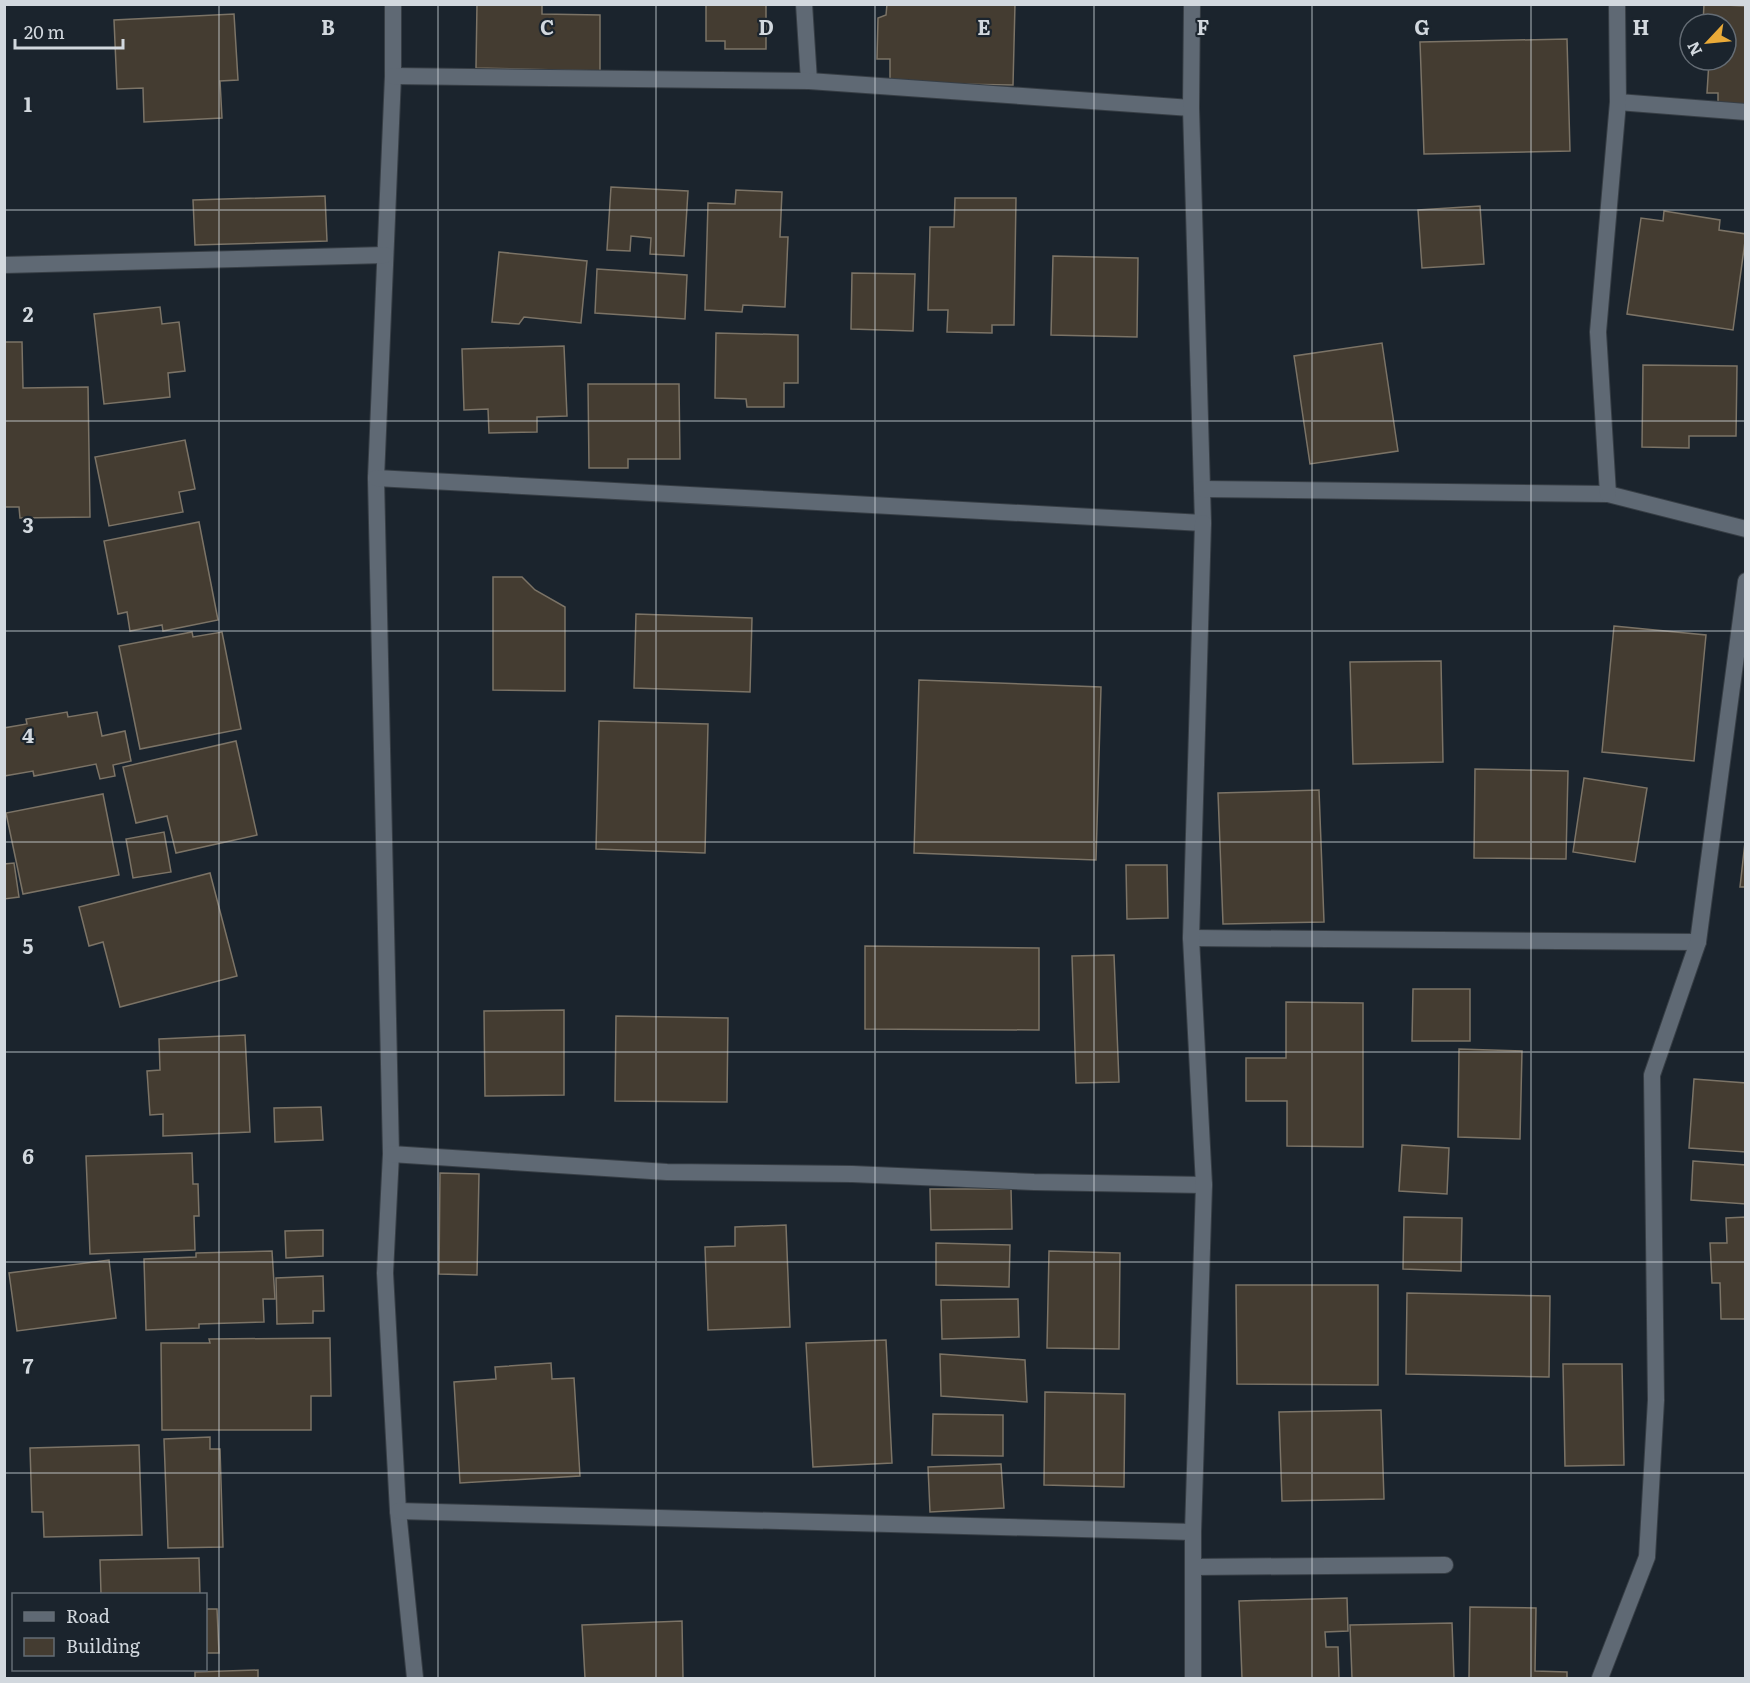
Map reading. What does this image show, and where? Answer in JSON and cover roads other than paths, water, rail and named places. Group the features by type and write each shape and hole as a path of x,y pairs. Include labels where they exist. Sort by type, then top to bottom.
{"street":[{"path":"393,4 393,76 376,478 391,1154 385,1273 398,1511 415,1678"},
{"path":"804,4 809,81"},
{"path":"1192,4 1191,108 1203,524 1191,939 1204,1185 1193,1532 1194,1678"},
{"path":"1608,494 1598,332 1618,102 1617,4"},
{"path":"393,76 809,81 1191,108"},
{"path":"1618,102 1746,112"},
{"path":"4,265 385,255"},
{"path":"376,478 1203,524"},
{"path":"1202,489 1608,494 1746,529"},
{"path":"1600,1678 1647,1557 1656,1400 1652,1075 1698,942 1746,581"},
{"path":"1191,939 1698,942"},
{"path":"391,1154 667,1172 852,1174 1034,1182 1204,1185"},
{"path":"398,1511 1193,1532"},
{"path":"1193,1567 1445,1565"}]}
